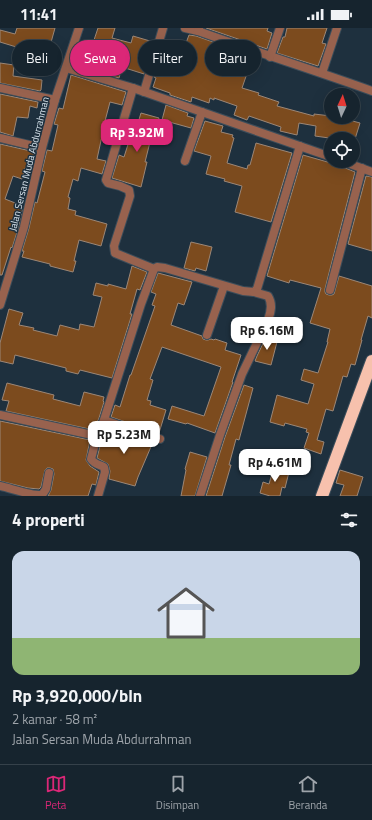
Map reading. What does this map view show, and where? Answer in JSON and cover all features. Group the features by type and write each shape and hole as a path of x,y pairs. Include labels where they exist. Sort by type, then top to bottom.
{"highway":[{"path":"322,496 372,361"}],"street":[{"name":"Jalan Sersan Muda Abdurrahman","path":"0,305 24,227 42,148 55,100 79,28"},
{"path":"144,92 163,28"},
{"path":"185,28 198,30 270,57 322,73 372,91"},
{"path":"270,57 280,28"},
{"path":"322,73 337,28"},
{"path":"66,68 133,88 324,155"},
{"path":"0,88 55,100"},
{"path":"133,88 106,180 108,183 129,190 130,196 114,246 115,253 154,269 157,267 165,268 224,286 268,296 271,301 268,320 242,374 200,496"},
{"path":"185,161 202,112"},
{"path":"0,138 42,148"},
{"path":"254,292 257,289 300,146"},
{"path":"330,290 362,168 372,172"},
{"path":"98,496 105,472 104,468 93,462 91,459 97,436 104,420 141,304 154,269"},
{"path":"207,335 224,286"},
{"path":"0,415 97,436"},
{"path":"104,420 160,439"},
{"path":"0,486 38,496 42,495 46,489 49,473"}],"building":[{"path":"17,28 55,28 52,40 12,40 12,46 0,42 0,30 15,34"},
{"path":"98,28 115,28 112,38 120,40 94,40"},
{"path":"206,28 268,28 267,31 272,33 267,49 261,47 261,40 241,40"},
{"path":"287,28 327,28 322,43 326,44 318,66 277,53 283,37 285,37"},
{"path":"189,35 207,40 205,40 205,76 246,76 242,88 259,93 258,95 279,102 277,106 314,116 314,114 324,115 324,124 360,124 357,132 324,132 324,137 315,136 316,126 299,123 297,135 280,131 281,127 249,116 247,120 234,115 237,106 214,98 214,100 210,98 209,103 192,97 191,102 153,87 156,78 154,76 197,76 197,40 187,40"},
{"path":"133,36 147,40 138,40 138,72 130,70 130,43"},
{"path":"0,63 12,65 12,76 42,80 40,91 0,83"},
{"path":"71,76 126,92 122,105 110,102 105,121 113,123 109,137 102,136 97,159 106,161 102,174 81,168 78,181 73,179 68,197 70,198 68,209 76,211 75,215 107,224 101,246 79,240 73,272 22,257 24,251 22,251 35,202 37,203 45,172 42,171 47,150 52,151 58,125 54,124 59,108 63,109"},
{"path":"0,94 38,102 37,108 30,106 28,118 17,117 13,136 0,132"},
{"path":"166,105 188,113 187,116 194,118 191,128 162,120"},
{"path":"141,113 159,118 153,138 151,138 141,187 112,178 119,155 124,157 131,135 134,136"},
{"path":"205,121 223,126 221,132 233,135 232,137 234,138 227,163 247,169 248,165 250,165 256,143 292,153 271,222 235,212 242,186 224,181 225,179 206,174 211,156 194,151"},
{"path":"0,144 35,152 32,168 25,168 22,179 13,176 5,199 23,206 19,226 2,275 0,275"},
{"path":"303,155 324,161 324,168 345,168 355,172 325,292 329,295 334,294 339,276 372,286 372,318 368,316 355,365 351,364 347,377 343,376 333,411 326,409 317,440 324,442 321,454 304,448 309,433 306,432 307,429 285,423 284,426 270,422 277,395 308,404 314,384 301,380 304,369 318,373 328,342 330,329 310,323 321,288 290,280 289,283 267,276"},
{"path":"366,176 372,177 372,251 348,244"},
{"path":"191,242 212,247 206,271 196,268 195,271 184,268"},
{"path":"132,266 147,272 140,290 137,289 130,314 132,314 112,378 80,370 78,374 66,371 66,368 15,355 13,364 0,361 0,343 9,309 23,313 19,325 34,328 33,330 57,336 60,325 79,330 80,324 94,327 102,297 93,295 96,283 108,286 108,284 126,289"},
{"path":"158,273 192,282 184,305 178,303 171,325 202,336 203,339 206,340 215,339 227,343 225,350 241,355 215,433 187,423 168,419 172,406 204,416 221,367 162,347 150,379 153,380 147,400 151,401 150,405 166,410 159,433 111,417 115,405 120,407 155,306 152,305 156,294 151,292"},
{"path":"267,335 278,338 271,365 255,361"},
{"path":"7,383 54,395 53,399 80,406 84,392 104,397 104,402 94,430 6,411 9,401 2,400"},
{"path":"244,385 253,388 239,440 236,439 229,465 231,465 222,496 206,496 225,437"},
{"path":"0,421 90,440 86,460 90,466 99,472 96,485 92,484 88,496 48,496 51,490 54,474 53,469 50,468 45,470 41,487 39,489 28,488 0,481"},
{"path":"107,427 153,442 135,486 109,479 110,471 108,464 97,458 102,438"},
{"path":"190,452 207,457 195,496 181,496 185,469"},
{"path":"274,467 289,472 285,488 282,487 280,496 270,496 260,493 263,482 269,484"},
{"path":"340,470 363,477 357,496 340,496 344,485 336,483"}]}
